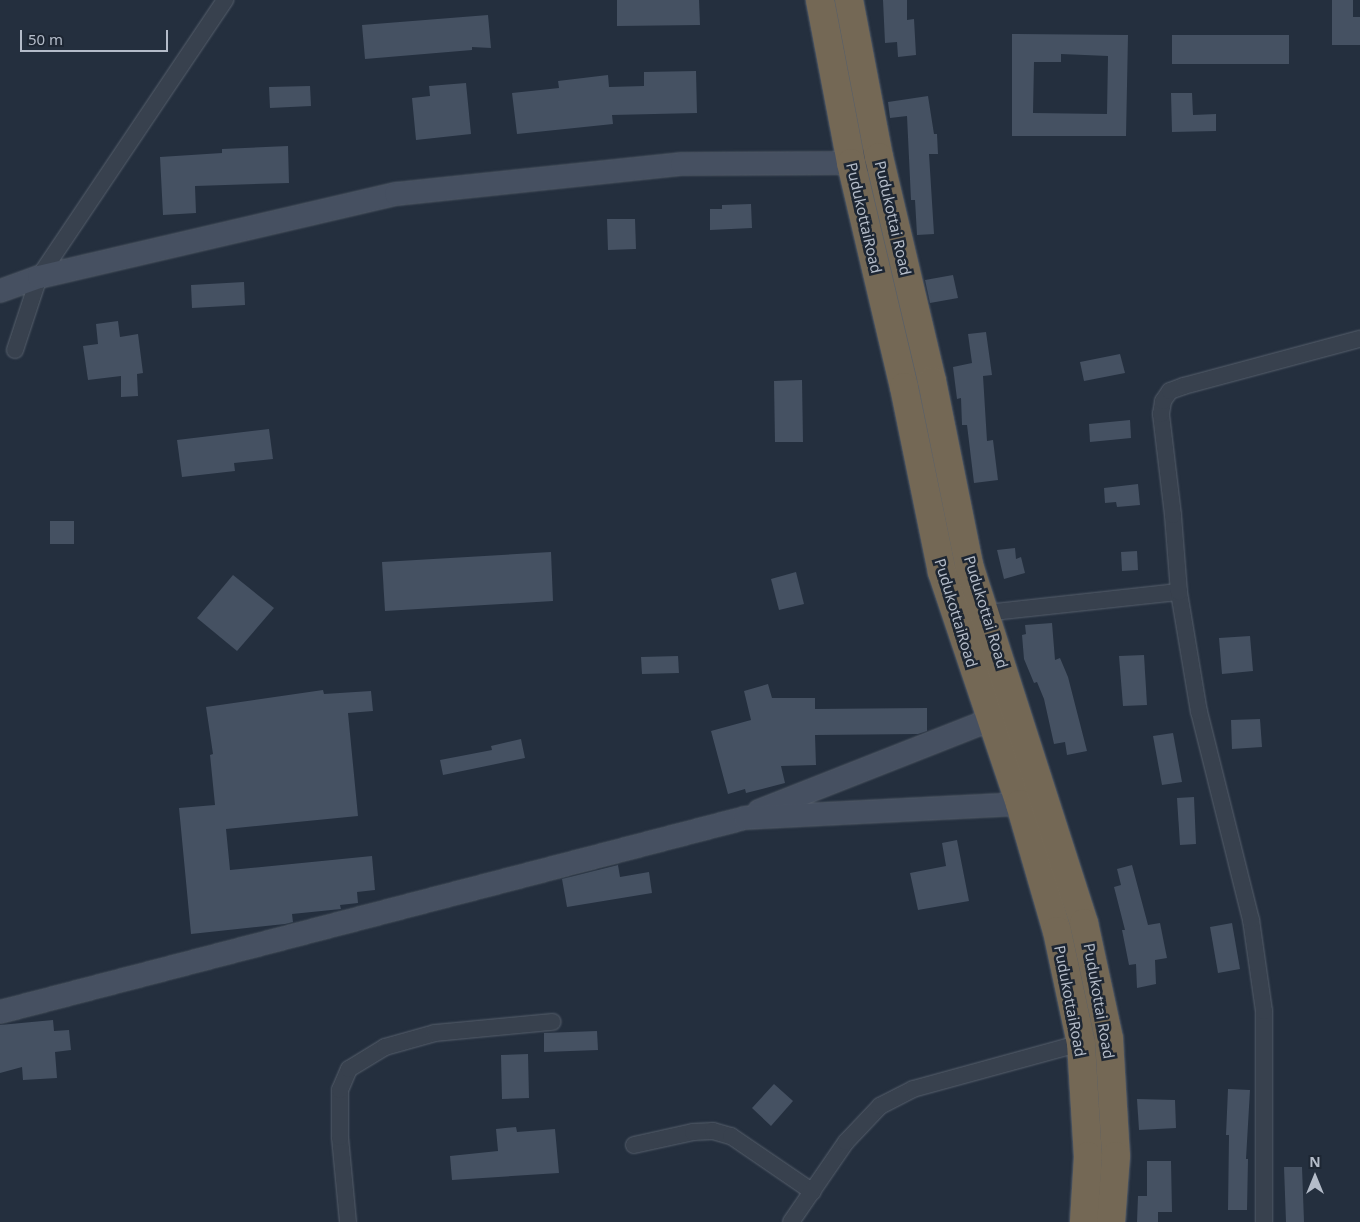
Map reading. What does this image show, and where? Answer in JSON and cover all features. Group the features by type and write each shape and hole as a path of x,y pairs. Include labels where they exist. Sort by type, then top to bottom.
{"highway":[{"name":"PudukottaiRoad","path":"820,0 851,163 904,387 942,572 990,720 1020,804 1057,931 1081,1043 1088,1156 1084,1222"},
{"name":"Pudukottai Road","path":"849,0 879,157 932,381 970,565 1084,924 1109,1039 1116,1156 1111,1222"}],"street":[{"path":"15,350 39,277 225,0"},
{"path":"0,291 39,277 396,194 682,164 851,163 879,157"},
{"path":"1264,1222 1264,1011 1251,920 1198,712 1179,592 1173,515 1161,414 1163,401 1170,391 1360,339"},
{"path":"985,613 1179,592"},
{"path":"0,1012 745,818 990,720"},
{"path":"745,818 1020,804"},
{"path":"348,1222 340,1137 340,1090 349,1069 386,1047 435,1033 552,1022"},
{"path":"791,1222 846,1142 880,1106 912,1089 1081,1043"},
{"path":"634,1145 693,1132 713,1131 731,1136 813,1192"}],"building":[{"path":"617,0 699,0 700,25 617,26"},
{"path":"883,0 907,0 907,20 914,19 916,55 898,57 897,42 885,43"},
{"path":"1332,0 1353,0 1353,17 1360,17 1360,45 1332,45"},
{"path":"488,15 491,48 472,47 472,50 365,59 362,25"},
{"path":"1012,34 1128,35 1126,136 1012,136","holes":["1061,54 1108,56 1107,114 1033,113 1034,62 1061,62"]},
{"path":"1172,35 1289,35 1289,64 1172,64"},
{"path":"696,71 697,113 612,115 613,124 517,134 512,93 559,88 558,81 608,75 609,87 644,86 644,72"},
{"path":"466,83 471,134 416,140 412,98 430,96 429,86"},
{"path":"310,86 311,106 270,108 269,87"},
{"path":"1171,93 1192,93 1193,115 1216,114 1216,131 1172,132"},
{"path":"928,96 934,134 937,134 938,154 929,154 934,234 917,235 915,200 911,200 907,116 890,118 888,102"},
{"path":"288,146 289,183 195,186 196,213 163,215 160,157 222,153 222,149"},
{"path":"751,204 752,228 710,230 710,209 722,209 722,205"},
{"path":"607,219 635,219 636,249 608,250"},
{"path":"953,275 958,298 930,303 925,280"},
{"path":"244,282 245,305 192,308 191,285"},
{"path":"118,321 120,337 138,334 143,373 137,374 138,396 121,397 121,376 88,380 83,346 98,344 96,324"},
{"path":"986,332 992,375 983,376 987,441 993,440 998,480 974,483 967,425 962,425 961,398 957,399 953,367 972,363 968,334"},
{"path":"1120,354 1125,373 1084,381 1080,362"},
{"path":"802,380 803,442 775,442 774,381"},
{"path":"1130,420 1131,438 1090,442 1089,424"},
{"path":"269,429 273,459 234,463 235,471 182,477 177,440"},
{"path":"1138,484 1140,505 1117,507 1116,502 1105,503 1104,488"},
{"path":"50,521 74,521 74,544 50,544"},
{"path":"1015,548 1016,559 1021,557 1025,573 1004,579 997,550"},
{"path":"1137,551 1138,570 1122,571 1121,552"},
{"path":"551,552 553,601 385,611 382,562"},
{"path":"796,572 804,604 779,610 771,579"},
{"path":"233,575 274,608 237,651 197,618"},
{"path":"1052,623 1055,660 1060,658 1068,677 1087,751 1067,755 1065,742 1054,744 1044,699 1037,682 1034,683 1024,659 1022,635 1026,634 1025,625"},
{"path":"1250,636 1253,671 1222,674 1219,638"},
{"path":"1144,655 1147,705 1123,706 1119,656"},
{"path":"678,656 679,673 642,674 641,657"},
{"path":"768,684 772,698 815,698 815,709 927,708 927,731 918,734 815,735 816,765 781,766 785,783 746,793 745,789 728,794 711,731 751,720 744,691"},
{"path":"323,690 324,694 371,691 373,711 348,713 358,816 226,829 230,870 372,856 375,890 357,892 358,903 340,905 341,909 292,914 293,922 285,924 191,934 179,808 215,805 210,755 213,754 206,707"},
{"path":"1260,719 1262,747 1232,749 1231,720"},
{"path":"1173,733 1182,782 1162,785 1153,736"},
{"path":"521,739 525,758 443,775 440,760 492,750 491,746"},
{"path":"1194,797 1196,844 1180,845 1177,798"},
{"path":"957,840 969,901 918,910 910,873 946,866 942,843"},
{"path":"618,865 620,877 649,872 652,893 567,907 562,879"},
{"path":"1132,865 1148,925 1160,923 1167,958 1155,960 1156,984 1137,988 1136,964 1129,965 1122,930 1125,930 1114,887 1121,885 1117,869"},
{"path":"1232,923 1240,969 1218,973 1210,927"},
{"path":"53,1020 54,1031 69,1030 71,1050 55,1052 57,1078 23,1080 22,1067 0,1073 0,1025"},
{"path":"597,1031 598,1050 544,1052 544,1033"},
{"path":"528,1054 529,1098 502,1099 501,1055"},
{"path":"774,1084 793,1101 771,1126 752,1108"},
{"path":"1228,1089 1250,1090 1246,1159 1248,1159 1247,1210 1228,1210 1229,1135 1226,1135"},
{"path":"1137,1099 1175,1100 1176,1128 1139,1130"},
{"path":"516,1127 517,1132 555,1129 559,1173 452,1180 450,1156 498,1151 496,1129"},
{"path":"1147,1161 1171,1161 1172,1212 1158,1212 1158,1222 1137,1222 1138,1196 1147,1196"},
{"path":"1284,1167 1302,1167 1304,1222 1286,1222"}]}
